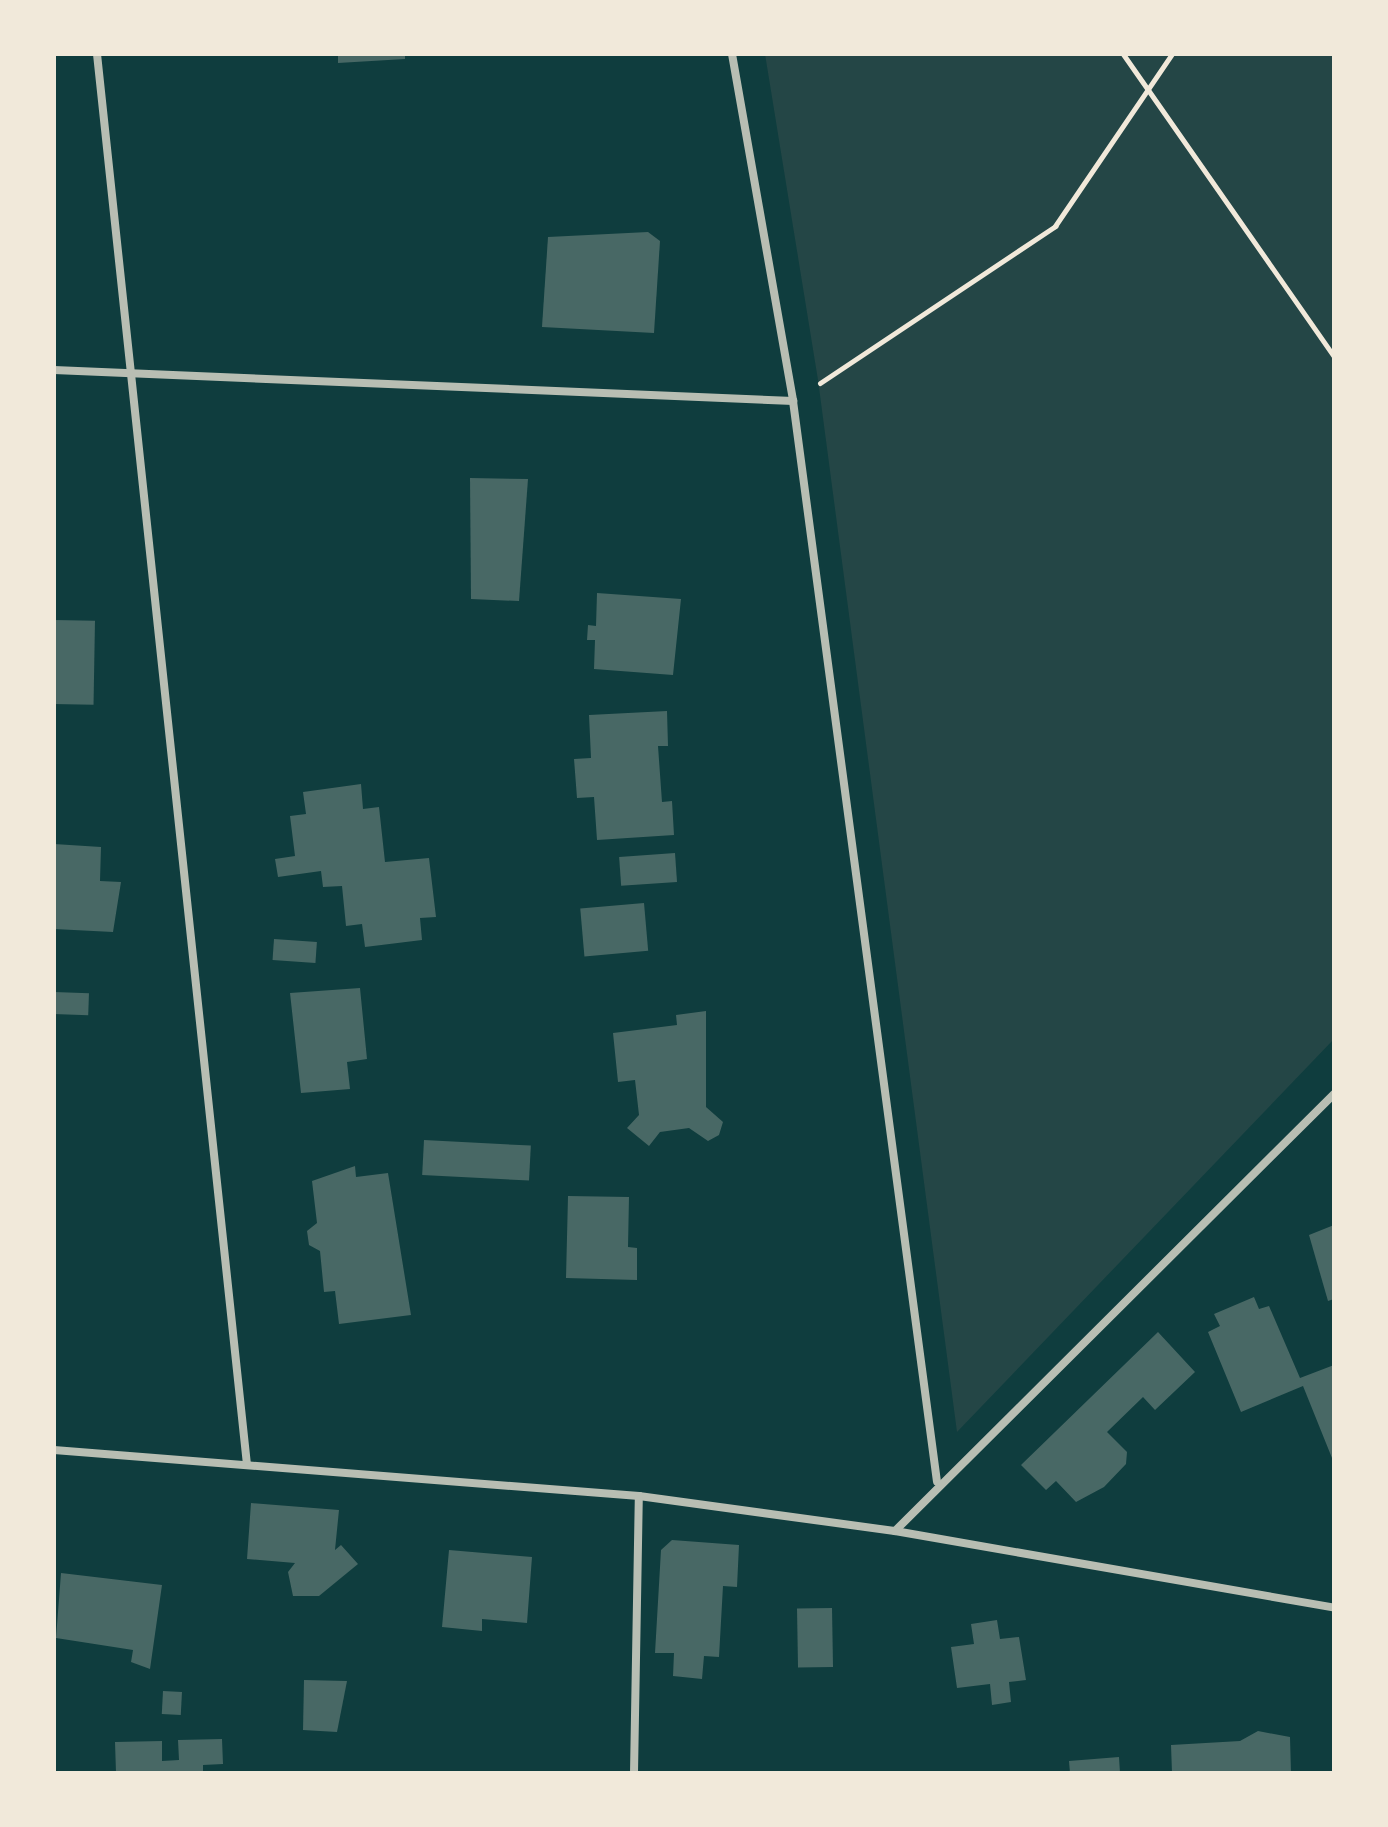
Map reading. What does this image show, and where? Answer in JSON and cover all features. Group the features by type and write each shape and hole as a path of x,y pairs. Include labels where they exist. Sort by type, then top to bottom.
{"street":[{"path":"97,54 247,1464"},
{"path":"732,54 793,401 937,1481"},
{"path":"54,370 130,376 793,401"},
{"path":"895,1531 937,1481 1334,1094"},
{"path":"54,1450 639,1496 895,1531 1334,1608"},
{"path":"634,1773 639,1496"}],"path":[{"path":"1123,54 1334,356"},
{"path":"793,401 1055,226 1150,92 1172,54"}],"shaded area":[{"path":"765,54 1334,54 1334,1039 957,1432 818,380"}],"building":[{"path":"338,54 405,54 405,59 338,63"},
{"path":"648,232 660,241 654,333 542,327 548,237"},
{"path":"470,478 528,479 519,601 471,599"},
{"path":"597,593 681,599 673,675 594,669 595,640 587,640 588,625 596,626"},
{"path":"54,620 95,621 94,705 54,704"},
{"path":"667,711 668,746 658,746 662,802 672,801 674,835 597,840 594,797 577,798 574,759 591,758 589,715"},
{"path":"361,784 363,809 379,807 385,862 429,858 436,917 420,918 422,940 365,947 362,924 346,926 342,886 323,887 321,871 278,877 275,859 295,856 290,816 306,814 303,792"},
{"path":"54,844 101,847 100,881 121,882 113,932 54,929"},
{"path":"675,853 677,882 621,886 619,857"},
{"path":"644,903 648,951 584,956 580,909"},
{"path":"274,939 317,942 315,963 273,960"},
{"path":"360,988 367,1059 347,1062 350,1089 301,1093 290,993"},
{"path":"54,992 89,993 88,1015 54,1014"},
{"path":"706,1011 706,1107 723,1122 719,1135 708,1141 689,1128 660,1132 649,1146 627,1128 639,1115 635,1080 618,1082 613,1033 677,1025 676,1015"},
{"path":"424,1140 531,1146 529,1181 422,1175"},
{"path":"355,1166 356,1177 388,1173 411,1315 339,1324 335,1291 324,1292 320,1251 309,1245 307,1231 317,1223 312,1181"},
{"path":"568,1196 629,1197 628,1247 637,1248 637,1280 566,1278"},
{"path":"1334,1225 1334,1299 1328,1301 1309,1235"},
{"path":"1254,1297 1259,1309 1269,1306 1300,1378 1334,1365 1334,1463 1303,1386 1241,1412 1208,1332 1220,1326 1214,1314"},
{"path":"1158,1332 1195,1372 1155,1410 1143,1397 1107,1432 1127,1452 1126,1464 1104,1487 1076,1502 1056,1481 1046,1490 1021,1465"},
{"path":"251,1503 339,1510 335,1550 341,1545 358,1564 319,1596 293,1596 288,1572 295,1563 247,1559"},
{"path":"672,1540 739,1545 737,1587 723,1586 719,1657 704,1656 702,1679 673,1676 674,1653 655,1653 661,1550"},
{"path":"449,1550 532,1557 527,1623 482,1619 482,1631 442,1627"},
{"path":"61,1573 162,1585 150,1669 131,1662 133,1650 56,1638"},
{"path":"832,1608 833,1667 798,1668 797,1609"},
{"path":"997,1620 1000,1639 1019,1637 1026,1680 1009,1682 1011,1702 992,1705 990,1684 957,1688 951,1647 974,1644 971,1624"},
{"path":"304,1680 347,1681 337,1732 303,1730"},
{"path":"163,1691 182,1692 181,1715 162,1714"},
{"path":"1258,1731 1290,1737 1291,1773 1172,1773 1171,1745 1240,1741"},
{"path":"222,1739 223,1764 203,1765 203,1773 116,1773 115,1742 162,1741 162,1761 179,1760 178,1740"},
{"path":"1119,1757 1120,1773 1070,1773 1069,1761"}]}
